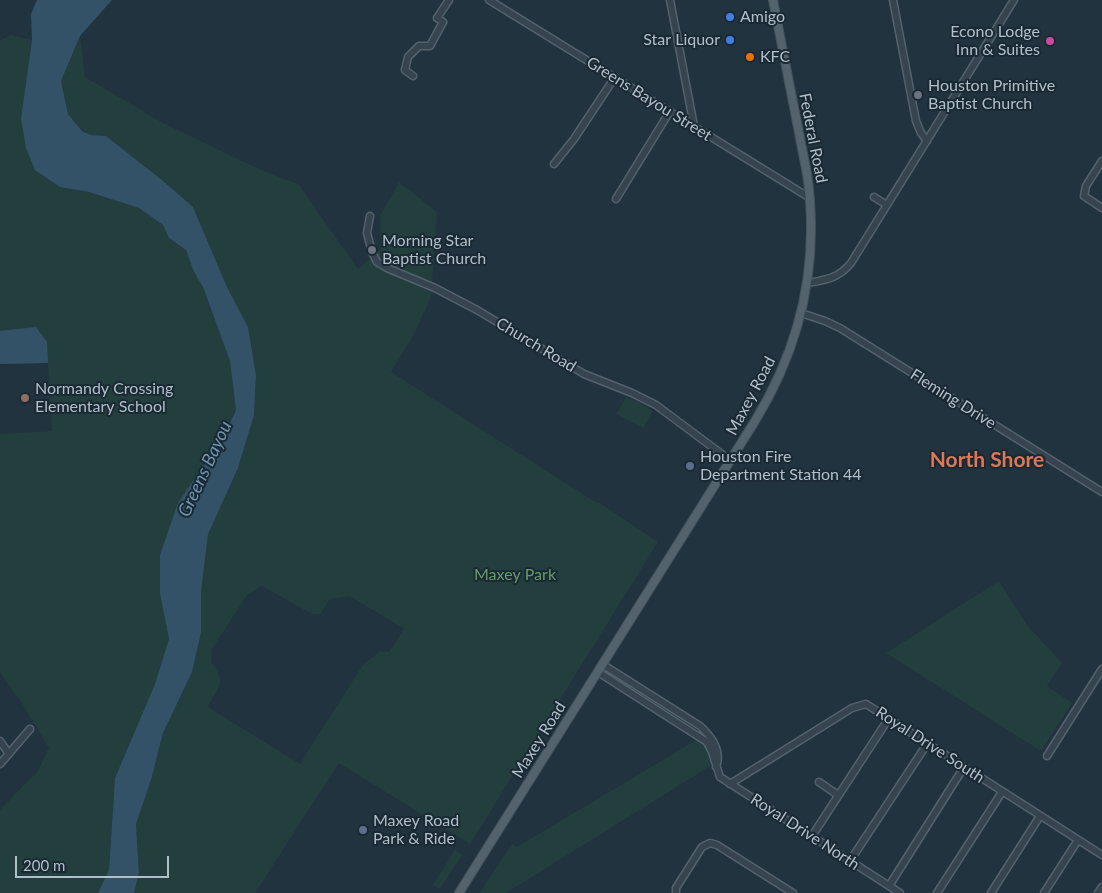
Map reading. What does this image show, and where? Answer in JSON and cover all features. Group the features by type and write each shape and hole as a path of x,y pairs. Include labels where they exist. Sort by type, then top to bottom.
{"main road":[{"name":"Federal Road","path":"772,0 810,198 812,232 808,283"},
{"name":"Maxey Road","path":"458,893 731,461 773,391 785,363 801,313 808,283"}],"street":[{"path":"413,76 404,70 408,57 419,46 430,46 443,22 437,18 448,0"},
{"name":"Greens Bayou Street","path":"489,0 810,198"},
{"path":"670,0 694,126"},
{"path":"893,0 916,121 921,133 927,140"},
{"path":"808,283 834,278 846,268 1014,0"},
{"path":"554,164 574,139 615,77"},
{"path":"616,199 670,111"},
{"path":"1102,161 1086,186 1084,196 1102,208"},
{"path":"874,197 887,205"},
{"name":"Church Road","path":"370,216 367,233 377,262 435,288 477,310 584,374 632,393 656,405 731,461"},
{"name":"Fleming Drive","path":"801,313 840,328 1102,492"},
{"path":"602,664 700,726 708,733 716,747 719,760 716,767"},
{"path":"1047,756 1102,669"},
{"name":"Royal Drive North","path":"598,672 707,742 720,777 900,893"},
{"path":"649,705 654,697"},
{"name":"Royal Drive South","path":"730,784 852,708 866,704 1102,855"},
{"path":"812,836 889,718"},
{"path":"0,764 30,728"},
{"path":"0,741 9,754"},
{"path":"850,861 927,744"},
{"path":"888,886 964,767"},
{"path":"819,782 838,795"},
{"path":"937,893 1002,792"},
{"path":"991,893 1040,816"},
{"path":"1044,893 1078,840"},
{"path":"676,893 676,888 681,879 702,847 710,843 717,844 793,893"},
{"path":"1098,893 1102,887"}],"green space":[{"path":"10,35 32,40 21,118 60,187 89,192 139,208 163,225 169,238 186,250 194,272 203,287 230,361 236,410 225,434 218,444 160,594 169,639 155,684 115,778 109,870 98,893 0,893 0,810 38,771 49,748 22,703 0,673 0,434 52,431 48,363 0,364 0,41"},
{"name":"Maxey Park","path":"80,36 85,77 163,123 259,169 299,185 358,269 381,249 380,216 399,182 437,212 431,297 415,332 391,372 597,503 600,503 658,542 470,844 339,763 255,893 134,893 139,873 136,824 151,780 163,733 192,672 201,633 201,592 208,533 238,468 254,415 256,375 248,327 227,287 193,207 106,136 91,135 82,130 68,114 61,81","holes":["262,586 312,614 320,614 330,599 350,596 404,629 389,652 380,651 362,666 300,764 208,707 220,680 211,662 212,649 247,595"]},
{"path":"626,398 638,402 653,411 643,428 616,414"},
{"path":"999,581 1027,625 1062,663 1047,686 1072,703 1041,751 886,653"},
{"path":"698,739 708,750 712,765 506,893 480,893 512,844 517,847"},
{"path":"455,850 462,855 440,889 433,885"}],"water":[{"name":"Greens Bayou","path":"37,0 112,0 80,36 61,81 68,114 82,131 91,135 106,136 193,207 227,287 248,327 256,375 254,415 238,468 208,534 201,592 201,633 192,672 163,733 151,780 136,824 139,873 134,893 98,893 109,870 115,778 155,684 169,639 160,594 160,555 178,503 225,434 236,410 230,361 203,287 194,272 186,250 169,238 163,225 139,208 89,192 60,187 35,170 26,148 21,118 32,40 31,14"},
{"path":"36,327 47,342 48,363 0,364 0,331"}],"place":[{"name":"Amigo","path":"730,17"},
{"name":"Star Liquor","path":"730,40"},
{"name":"Econo Lodge Inn & Suites","path":"1050,41"},
{"name":"KFC","path":"750,57"},
{"name":"Houston Primitive Baptist Church","path":"918,95"},
{"name":"Morning Star Baptist Church","path":"372,250"},
{"name":"Normandy Crossing Elementary School","path":"25,398"},
{"name":"Houston Fire Department Station 44","path":"690,466"},
{"name":"Maxey Road Park & Ride","path":"363,830"}],"district":[{"name":"North Shore","path":"987,460"}]}
